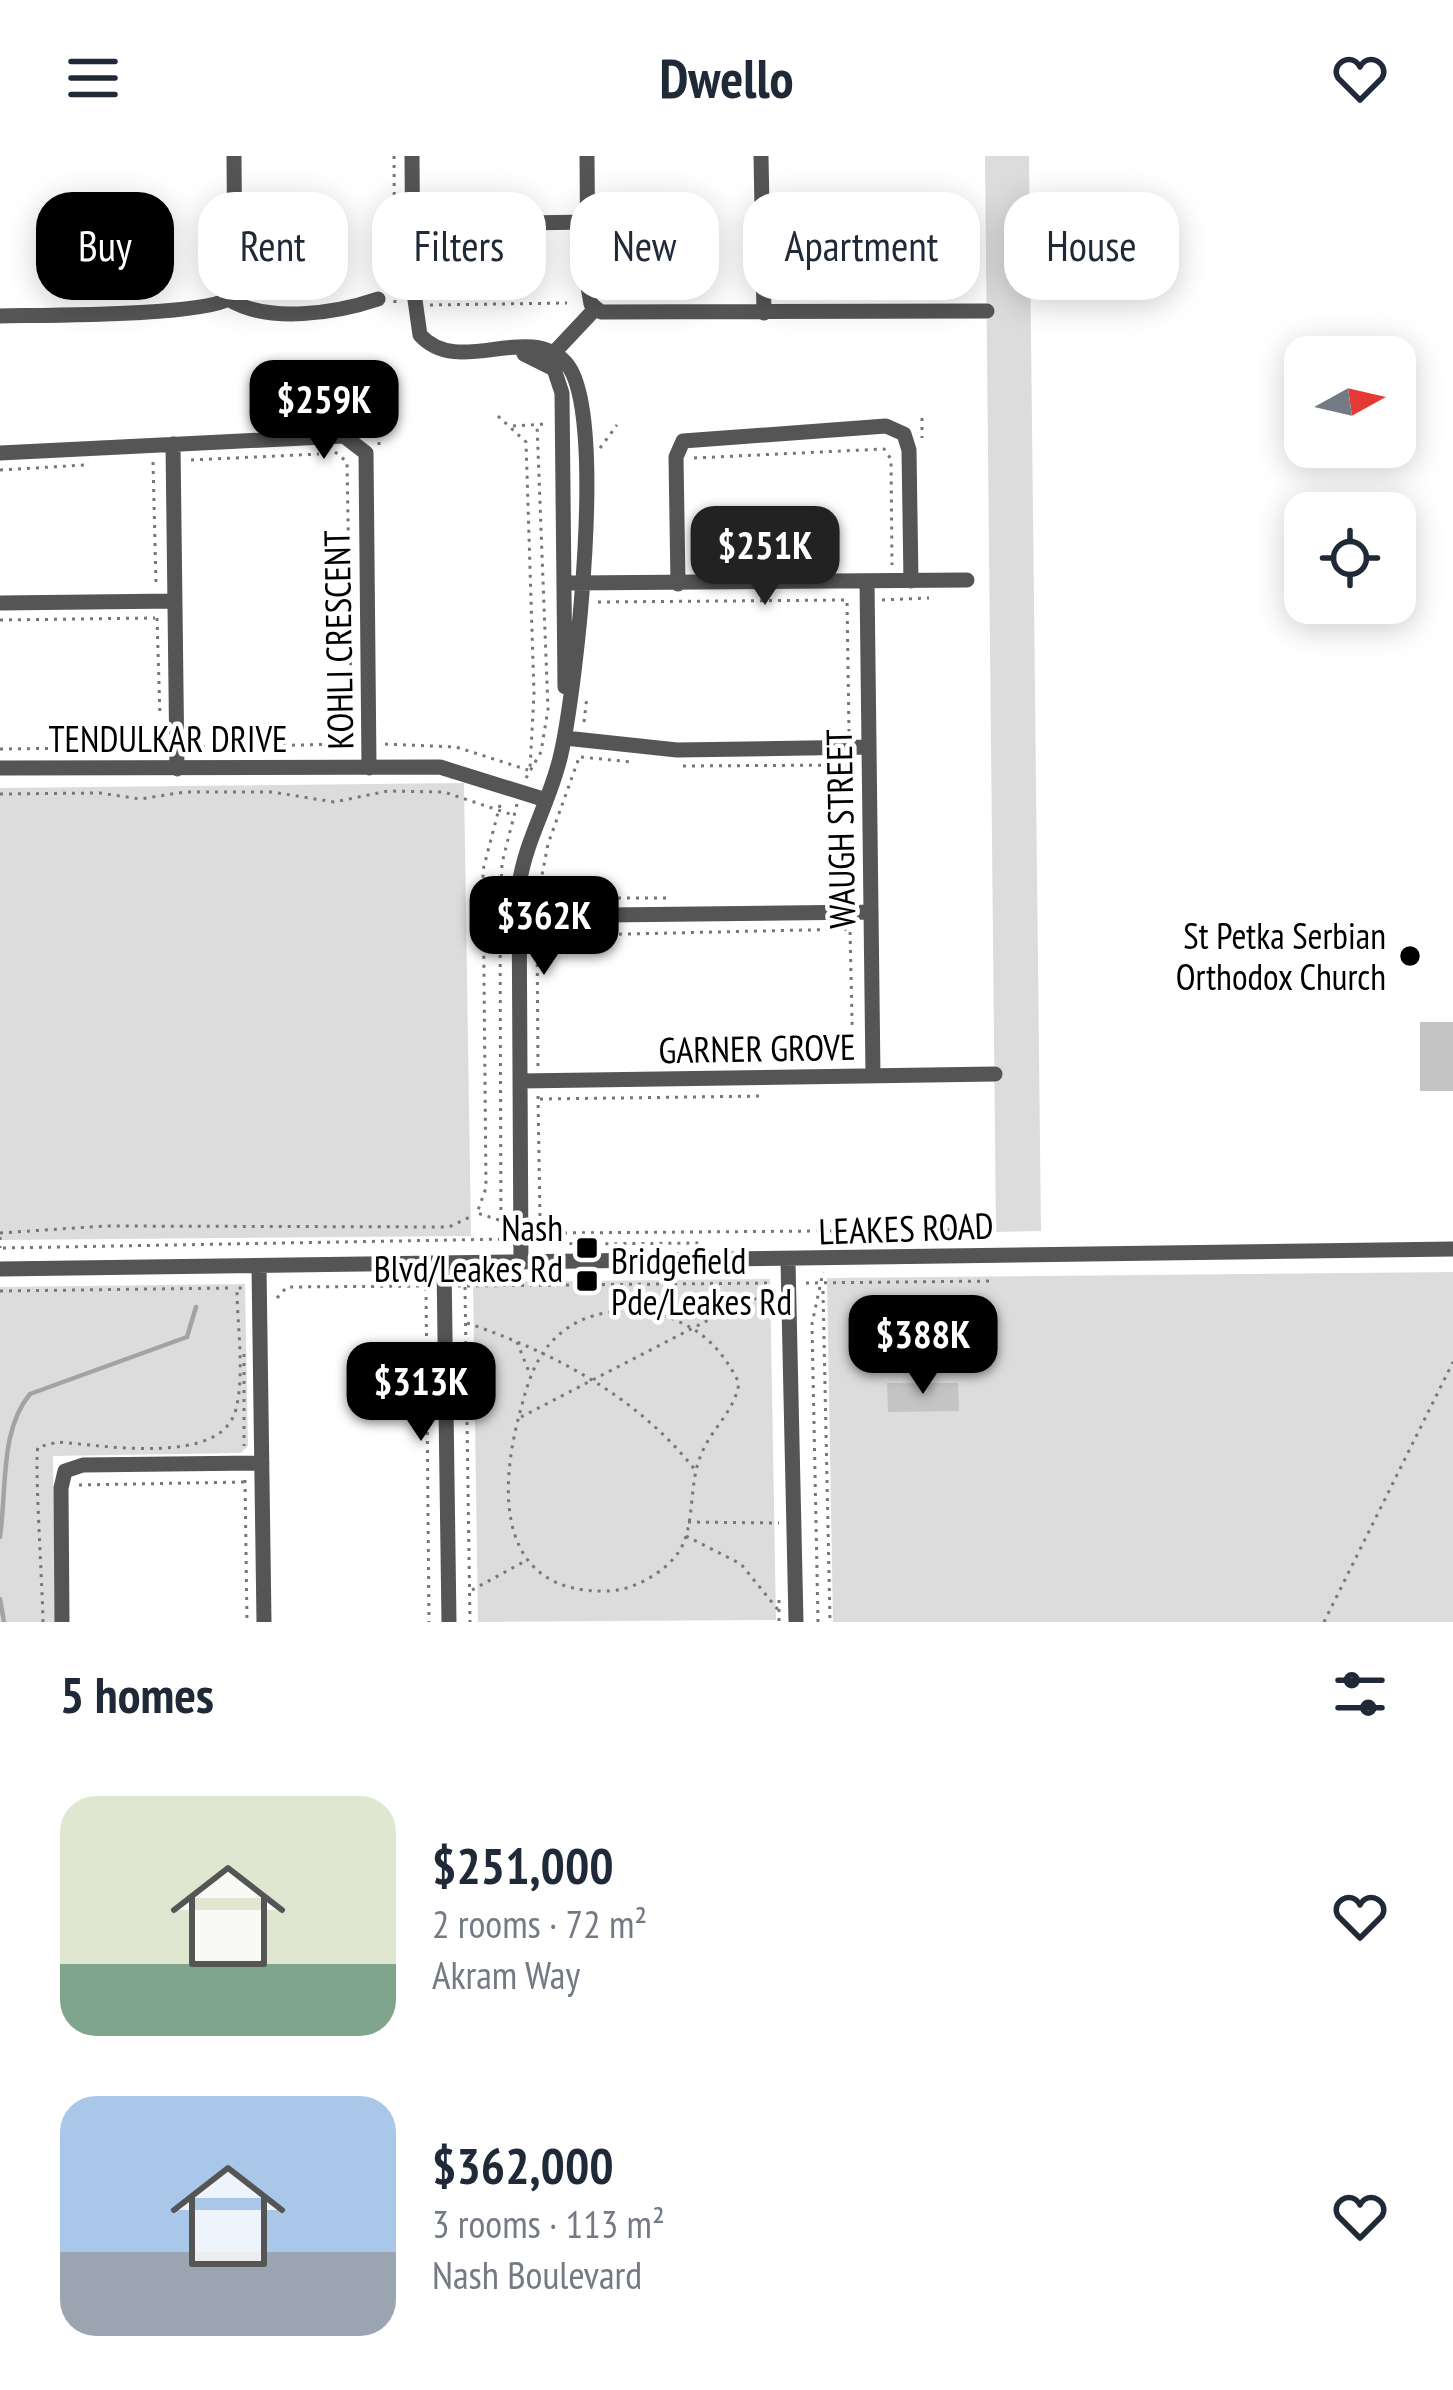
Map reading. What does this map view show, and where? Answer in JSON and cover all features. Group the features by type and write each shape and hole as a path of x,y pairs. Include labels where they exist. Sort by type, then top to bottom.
{"street":[{"path":"233,156 234,192"},
{"path":"412,156 412,192"},
{"path":"587,156 588,192"},
{"path":"761,156 764,313"},
{"path":"0,316 118,315 212,306 226,300"},
{"path":"230,300 255,310 332,312 374,300"},
{"path":"417,300 420,335 449,352 534,347 577,380 583,411 582,583 573,740 523,862 518,916 529,1081 520,1101 521,1262"},
{"path":"592,300 595,309"},
{"path":"550,357 595,309"},
{"path":"595,309 614,314 987,310"},
{"path":"550,357 559,379 563,412 563,583 573,740"},
{"path":"678,584 676,457 683,441 886,426 908,440 910,581"},
{"name":"KOHLI CRESCENT","path":"0,453 173,452 344,436 361,445 366,453 360,744 369,768"},
{"path":"169,769 176,747 173,452"},
{"path":"563,583 967,580"},
{"name":"WAUGH STREET","path":"867,581 873,1076"},
{"path":"0,603 157,610 175,601"},
{"path":"573,740 661,750 869,747"},
{"name":"TENDULKAR DRIVE","path":"0,768 440,767 546,800"},
{"path":"518,916 872,912"},
{"name":"GARNER GROVE","path":"529,1081 995,1074"},
{"name":"LEAKES ROAD","path":"0,1269 822,1262 1453,1249"},
{"path":"788,1261 796,1622"},
{"path":"444,1264 435,1286 448,1622"},
{"path":"259,1267 264,1622"},
{"path":"62,1622 61,1485 65,1471 83,1466 262,1462"}],"path":[{"path":"394,156 395,305"},
{"path":"427,305 567,303"},
{"path":"498,416 526,442 535,694 530,771"},
{"path":"509,426 537,425 548,710 541,752 530,771"},
{"path":"596,453 617,425"},
{"path":"688,458 884,449 891,460 892,566"},
{"path":"160,726 153,461 173,452 335,452 347,462 360,744"},
{"path":"0,470 91,464"},
{"path":"867,600 928,598"},
{"path":"596,619 598,602 847,600 850,897"},
{"path":"0,620 157,610"},
{"path":"501,1239 520,1101 529,1081 536,916 548,844 568,798 573,740 587,695"},
{"path":"0,749 456,747 530,771"},
{"path":"162,796 169,769"},
{"path":"505,788 483,870 486,1189 477,1213 449,1227 105,1226 0,1235 1,1248 501,1239 540,1220"},
{"path":"0,794 272,792 334,802 388,791 444,792 513,815 502,863 500,936 540,1220 562,1243"},
{"path":"482,936 850,929 853,1064"},
{"path":"484,1101 764,1096"},
{"path":"477,1213 489,1220"},
{"path":"521,1228 562,1243 709,1243"},
{"path":"555,1233 976,1229 992,1242"},
{"path":"823,1231 824,1242"},
{"path":"822,1262 830,1622"},
{"path":"44,1622 42,1503 34,1457 38,1448 58,1442 186,1446 218,1436 237,1407 237,1288 823,1286 994,1280"},
{"path":"429,1622 435,1286"},
{"path":"465,1286 470,1622"},
{"path":"818,1622 812,1324 823,1286"},
{"path":"274,1301 287,1287"},
{"path":"0,1292 230,1288"},
{"path":"519,1418 749,1299 772,1298"},
{"path":"646,1311 676,1317 694,1328 727,1359 739,1383 735,1407 701,1455 680,1551 660,1571 614,1592 554,1584 516,1544 508,1514 508,1471 530,1375 542,1351 568,1328 596,1313 646,1311"},
{"path":"465,1323 542,1351 593,1380 650,1422 697,1471"},
{"path":"517,1340 530,1375"},
{"path":"1324,1622 1453,1362"},
{"path":"61,1485 245,1482"},
{"path":"687,1522 779,1522"},
{"path":"685,1535 741,1564 779,1612"},
{"path":"469,1592 529,1559"}],"shaded area":[{"path":"985,156 1029,156 1029,192 1004,192 1004,300 1031,300 1041,1231 996,1232"},
{"path":"464,783 471,1236 0,1240 0,788"},
{"path":"1453,1272 1453,1622 833,1622 827,1278"},
{"path":"770,1279 776,1620 478,1622 473,1282"},
{"path":"245,1284 248,1446 241,1453 53,1456 55,1622 0,1622 0,1287"}],"building":[{"path":"1420,1022 1453,1022 1453,1091 1420,1091"},
{"path":"887,1383 958,1383 959,1411 888,1412"}],"waterway":[{"path":"0,1537 9,1442 30,1394 187,1337 196,1307"},
{"path":"0,1599 4,1622"}],"place":[{"name":"St Petka Serbian Orthodox Church","path":"1410,956"},
{"name":"Nash Blvd/Leakes Rd","path":"587,1248"},
{"name":"Bridgefield Pde/Leakes Rd","path":"587,1281"}]}
